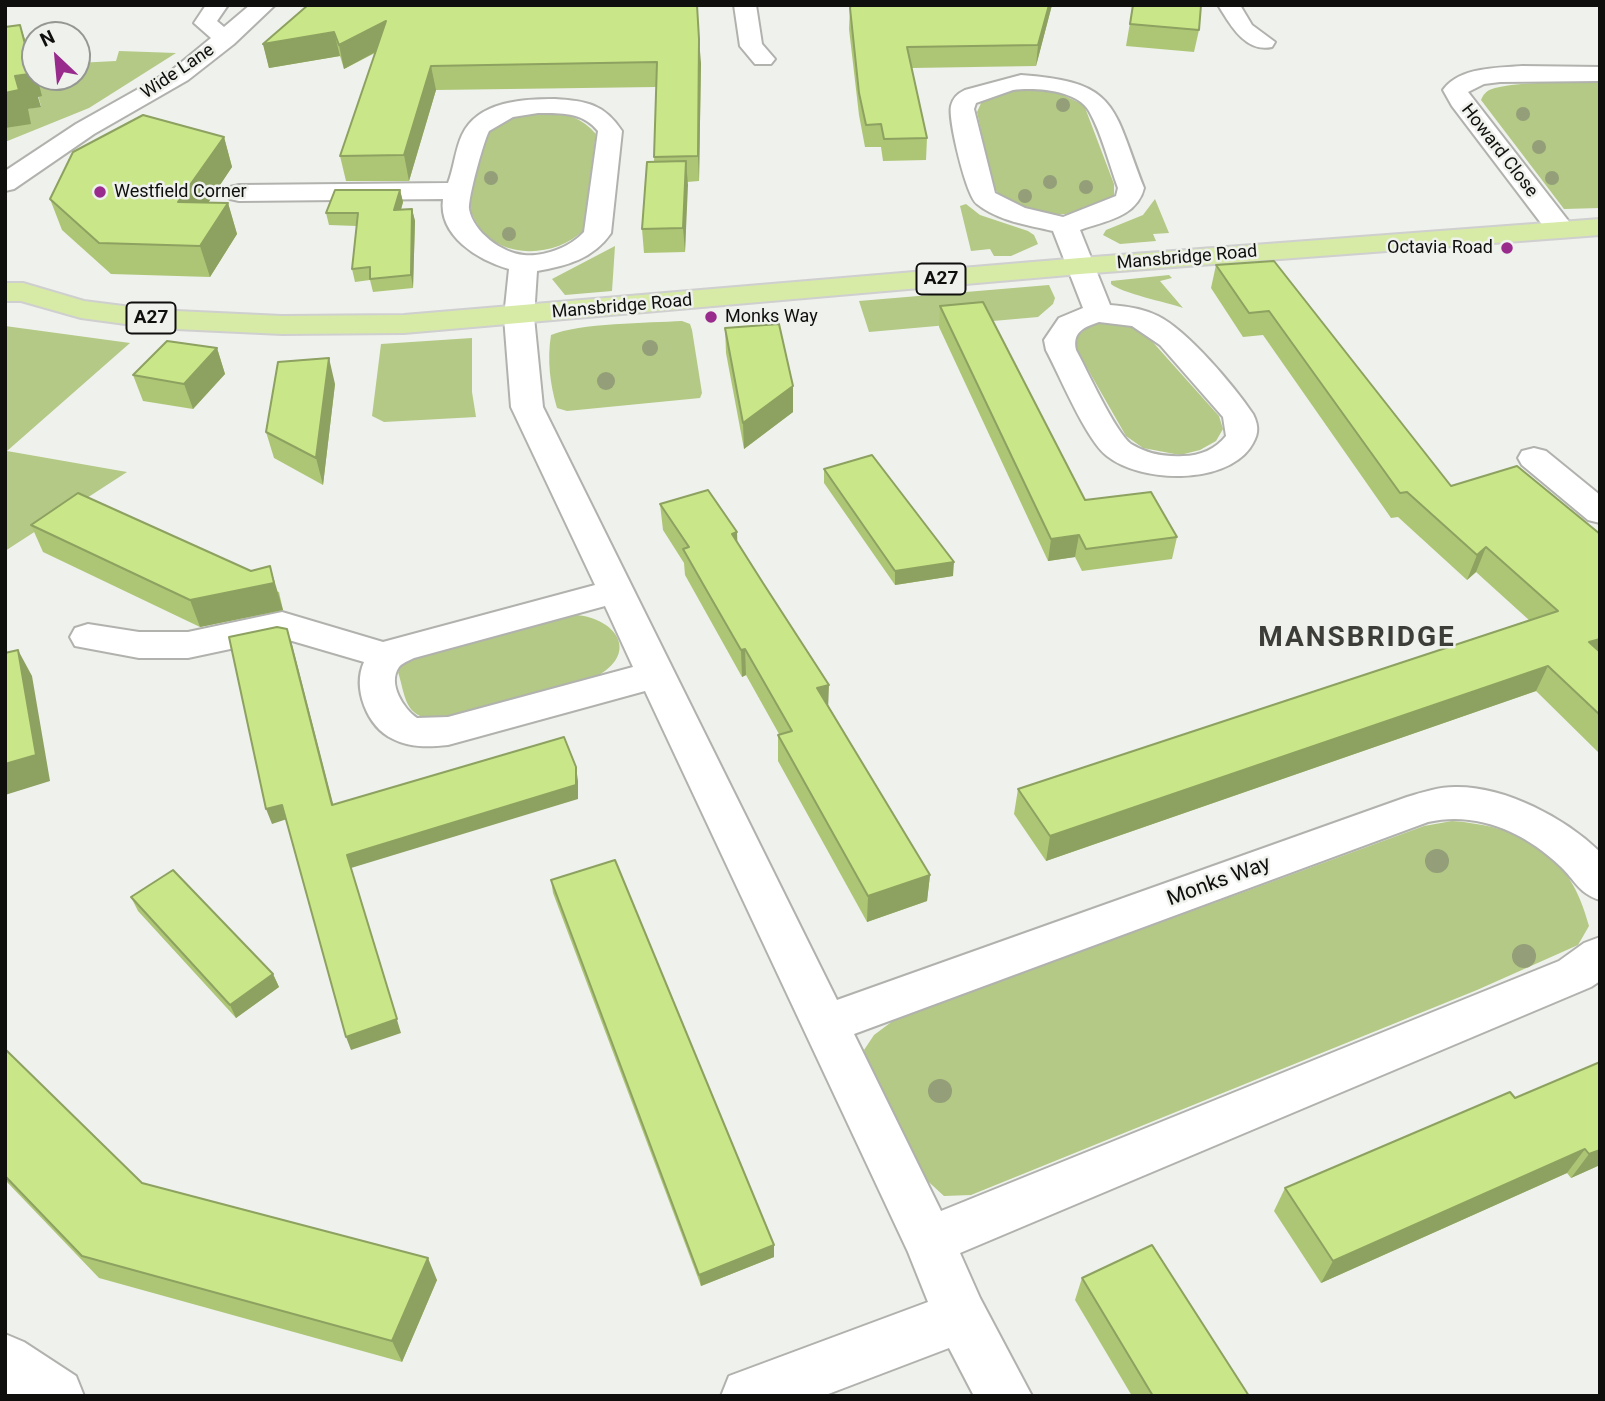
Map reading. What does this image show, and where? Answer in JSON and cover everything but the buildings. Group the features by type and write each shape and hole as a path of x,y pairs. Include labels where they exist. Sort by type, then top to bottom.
{"main road":[{"name":"Mansbridge Road","path":"11,285 80,309 155,319 220,323 404,324 519,317 1080,266 1600,227"}],"street":[{"path":"217,5 205,23 226,39"},
{"name":"Wide Lane","path":"5,183 85,129 180,75 264,5"},
{"path":"744,5 751,46 763,59"},
{"path":"1229,5 1244,29 1264,42"},
{"name":"Howard Close","path":"1560,229 1460,101 1455,90 1459,85 1479,77 1600,74"},
{"path":"1021,82 1066,87 1094,100 1100,107 1131,188 1128,200 1118,207 1065,226 1016,214 985,198 979,188 962,109 967,99 994,86 1021,82"},
{"path":"564,107 595,114 610,131 597,233 593,240 564,255 546,262 523,264 503,260 482,248 466,231 456,208 475,133 493,117 522,108 564,107"},
{"name":"Wide Lane","path":"5,158 85,129"},
{"path":"239,193 460,191"},
{"path":"1065,226 1099,313"},
{"path":"523,264 519,317 527,407 929,1241 961,1317 1004,1396"},
{"path":"1099,313 1133,316 1147,321 1170,339 1237,414 1241,422 1242,436 1230,452 1208,461 1180,467 1153,464 1119,450 1108,437 1061,350 1059,340 1061,333 1076,320 1099,313"},
{"path":"1534,458 1593,499"},
{"path":"614,592 431,638 388,656 381,664 378,679 382,699 392,720 419,733 447,731 654,675"},
{"path":"88,637 139,645 188,645 282,625 388,656"},
{"name":"Monks Way","path":"824,1026 1422,808 1463,803 1489,808 1539,828 1580,858 1600,883"},
{"path":"929,1241 1575,974 1600,956"},
{"path":"749,1396 961,1317"},
{"path":"5,1361 56,1396"}],"green space":[{"path":"119,51 176,53 89,108 5,142 5,128 28,109 41,106 37,91 91,91 91,62 116,61"},
{"path":"1600,83 1600,208 1564,209 1481,100 1492,89 1514,85"},
{"path":"1015,88 1057,92 1084,105 1114,184 1114,195 1086,210 1052,214 1018,207 993,187 977,112 982,101"},
{"path":"547,112 574,118 596,134 583,231 570,241 554,247 521,251 505,247 491,239 479,227 471,211 473,182 491,127 523,113"},
{"path":"1155,199 1169,233 1153,234 1156,241 1120,244 1103,235 1106,230 1143,215"},
{"path":"966,204 980,215 1028,231 1034,235 1038,244 1011,256 994,256 990,249 971,251 960,206"},
{"path":"615,246 612,291 565,295 552,279"},
{"path":"1169,275 1172,278 1160,281 1183,308 1134,294 1111,284 1111,281"},
{"path":"1049,285 1055,298 1053,304 1038,317 869,332 859,301"},
{"path":"682,321 690,324 692,330 702,393 700,398 567,411 557,408 550,372 551,335 596,326"},
{"path":"1108,321 1126,323 1141,329 1219,416 1223,429 1216,441 1200,450 1180,455 1143,448 1126,436 1075,347 1077,336 1088,327"},
{"path":"5,326 130,343 7,451 127,472 5,551"},
{"path":"472,338 472,392 476,417 384,422 372,416 381,344"},
{"path":"577,615 602,623 611,629 617,638 620,647 618,656 611,666 599,675 435,720 417,714 408,704 398,672 402,663 419,655"},
{"path":"1452,821 1478,824 1522,837 1556,862 1570,879 1581,900 1589,926 1578,945 1477,990 971,1195 944,1196 921,1175 867,1070 864,1050 874,1035 894,1020 1424,826"}],"place":[{"name":"Westfield Corner","path":"100,192"},
{"name":"Octavia Road","path":"1507,248"},
{"name":"Monks Way","path":"711,317"}],"district":[{"name":"MANSBRIDGE","path":"1357,639"}]}
